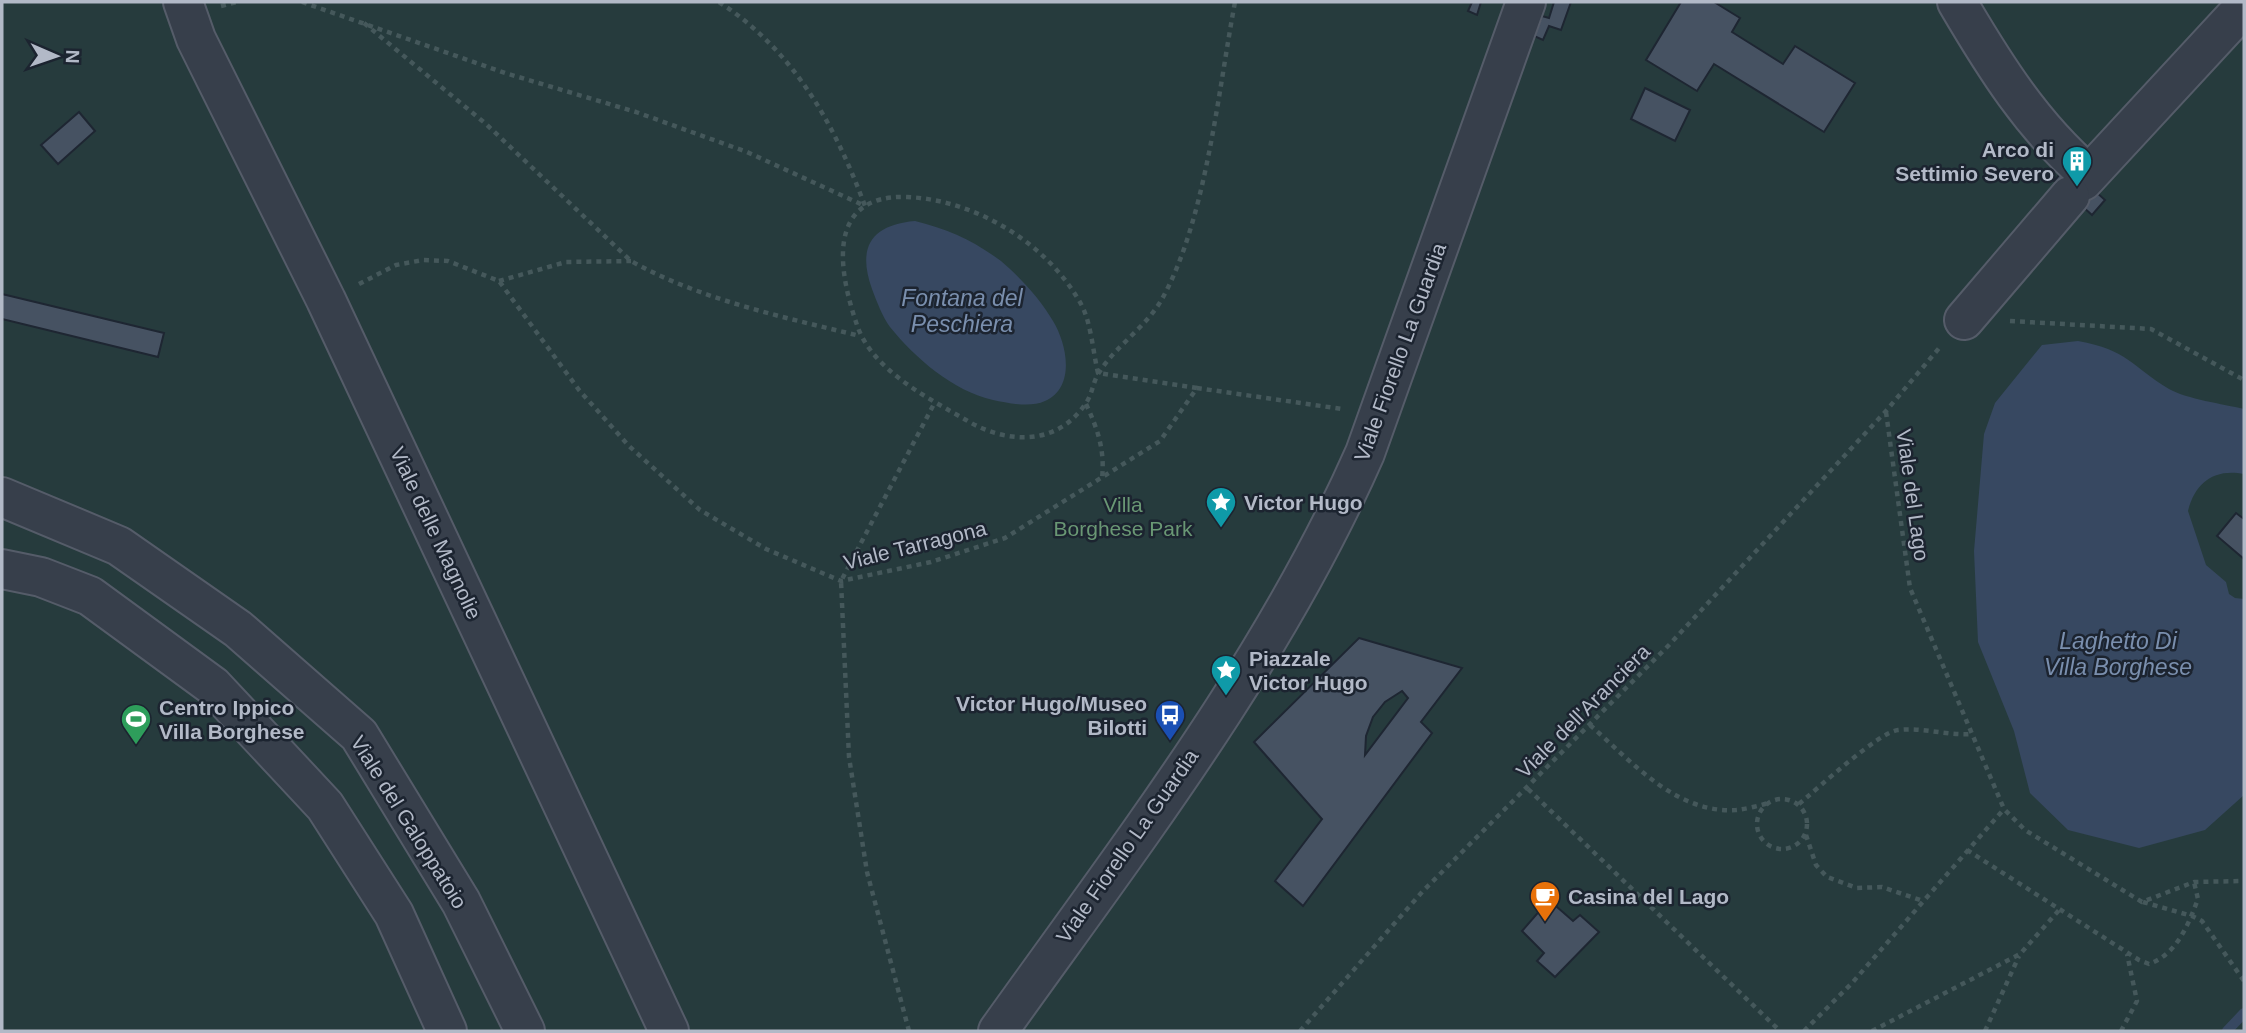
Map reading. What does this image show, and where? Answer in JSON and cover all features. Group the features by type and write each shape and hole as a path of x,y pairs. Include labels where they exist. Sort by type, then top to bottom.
{"street":[{"name":"Viale delle Magnolie","path":"183,2 196,39 326,300 669,1031"},
{"name":"Viale Fiorello La Guardia","path":"998,1031 1161,803 1305,578 1349,488 1378,415 1527,2"},
{"path":"1957,2 2000,75 2056,147 2080,184"},
{"path":"1964,320 2080,184 2244,7"},
{"name":"Viale del Galoppatoio","path":"2,497 119,546 238,629 359,735 461,902 525,1031"},
{"path":"2,569 41,577 90,596 214,685 325,806 394,914 447,1031"}],"path":[{"path":"302,2 505,73 636,112 734,148 865,206"},
{"path":"719,2 752,24 788,61 828,121 865,206"},
{"path":"1098,373 1082,305 1050,264 1012,231 958,205 926,198 890,197 865,206 848,227 841,259 844,287 861,337 889,369 935,402 989,434 1016,439 1043,435 1068,423 1086,404 1098,373 1161,300 1195,216 1235,2"},
{"path":"364,23 486,124 631,261 659,276 760,311 861,337"},
{"path":"326,300 396,265 423,260 448,261 499,281 566,262 631,261"},
{"name":"Viale Tarragona","path":"499,281 579,390 629,446 700,510 766,549 841,582 931,562 1005,538 1102,480 1160,441 1197,388"},
{"path":"1964,320 2063,322 2151,329 2244,380"},
{"name":"Viale del Lago","path":"1964,320 1886,411 1910,588 2004,809 2025,830 2142,902 2192,916"},
{"path":"1098,373 1378,415"},
{"path":"909,1031 867,872 849,757 841,582 935,402"},
{"path":"1086,404 1099,432 1105,456 1102,480"},
{"name":"Viale dell'Aranciera","path":"1300,1031 1423,891 1528,789 1669,645 1886,411"},
{"path":"1590,725 1667,791 1698,805 1735,810 1783,798 1799,804 1807,818 1806,834 1816,865 1827,877 1857,888 1882,887 1923,901"},
{"path":"1799,804 1894,730 1924,729 1949,735 1973,734"},
{"path":"1528,789 1780,1031"},
{"path":"1768,803 1762,809 1757,825 1763,841 1778,849 1786,849 1801,841 1806,834"},
{"path":"1804,1031 1853,983 2004,809"},
{"path":"1968,850 2127,953 2149,964 2167,956 2192,916 2198,899 2194,882"},
{"path":"2142,902 2194,882 2244,881"},
{"path":"1985,1031 2020,954 2060,909"},
{"path":"2192,916 2202,922 2244,981"},
{"path":"2121,1031 2137,1001 2127,953"},
{"path":"1872,1031 2020,954"}],"green space":[{"name":"Villa Borghese Park","path":"2,2 2244,2 2244,1031 2,1031"}],"water":[{"name":"Fontana del Peschiera","path":"915,221 950,232 981,247 1008,267 1036,297 1058,330 1065,353 1065,376 1055,394 1045,401 1026,405 978,396 936,372 890,327 872,289 866,261 867,250 878,233 900,223"},
{"name":"Laghetto Di Villa Borghese","path":"2078,341 2119,354 2177,393 2244,409 2244,474 2224,473 2208,479 2196,492 2188,511 2206,565 2226,582 2229,594 2244,599 2244,795 2205,830 2139,848 2068,830 2030,793 2014,731 1978,642 1974,551 1984,434 1995,403 2042,345"}],"building":[{"path":"1472,2 1481,2 1477,15 1468,11"},
{"path":"1554,2 1571,2 1561,30 1549,26 1543,40 1534,36 1542,16 1549,18"},
{"path":"1681,2 1714,2 1740,18 1732,32 1783,64 1795,46 1855,83 1824,132 1714,64 1697,91 1646,60"},
{"path":"1645,88 1690,110 1675,141 1631,119"},
{"path":"79,112 95,131 58,164 41,145"},
{"name":"Arco di Settimio Severo","path":"2067,166 2105,200 2092,215 2054,181"},
{"path":"2,294 164,333 158,357 2,319"},
{"path":"2236,513 2244,519 2244,559 2217,536"},
{"path":"1359,638 1462,668 1421,722 1432,733 1303,906 1275,881 1322,819 1254,742","holes":["1402,691 1408,698 1365,755 1366,736 1373,717 1385,702"]},
{"path":"1549,900 1573,921 1580,915 1599,932 1555,977 1537,961 1544,953 1522,931"}],"waterway":[{"path":"2227,1031 2244,1013"}],"place":[{"name":"Arco di Settimio Severo","path":"2077,188"},
{"name":"Victor Hugo","path":"1221,529"},
{"name":"Piazzale Victor Hugo","path":"1226,697"},
{"name":"Victor Hugo/Museo Bilotti","path":"1170,742"},
{"name":"Centro Ippico Villa Borghese","path":"136,746"},
{"name":"Casina del Lago","path":"1545,923"}]}
